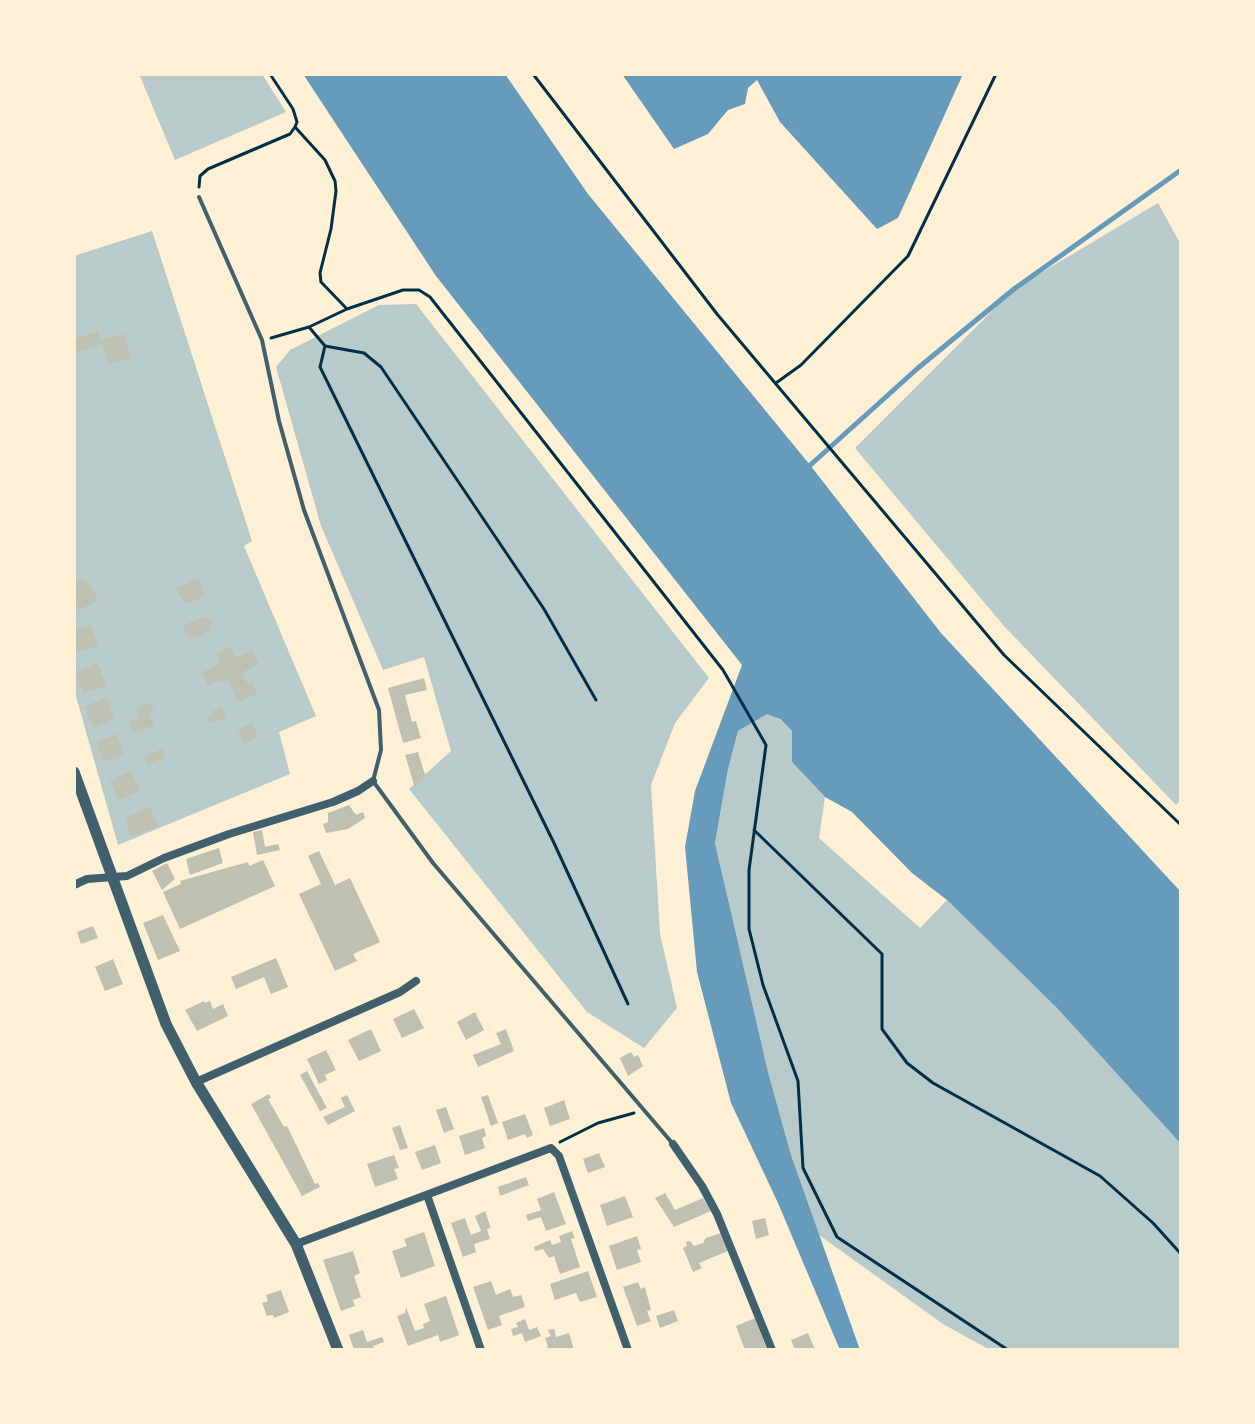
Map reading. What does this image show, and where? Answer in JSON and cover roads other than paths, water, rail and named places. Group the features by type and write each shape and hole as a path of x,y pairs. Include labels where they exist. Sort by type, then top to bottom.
{"street":[{"path":"74,772 166,1024 196,1082 296,1244 338,1350"},
{"path":"74,885 87,879 127,876 164,858 229,834 333,802 373,781"},
{"path":"196,1082 400,992 416,981"},
{"path":"673,1144 717,1214 772,1350"},
{"path":"296,1244 551,1148 559,1156 628,1350"},
{"path":"427,1195 481,1350"}],"lane":[{"path":"199,197 262,340 279,421 304,510 379,710 381,750 373,781 433,863 673,1144"}],"water":[{"path":"303,74 505,74 588,194 810,465 941,633 1181,892 1181,1144 1056,1007 947,900 912,873 852,812 825,797 792,762 792,731 780,719 767,714 738,731 715,843 768,1072 791,1155 860,1350 840,1350 778,1203 731,1103 697,972 685,847 695,791 742,665 436,276"},
{"path":"622,74 963,74 898,218 877,229 780,122 757,80 748,88 745,104 728,110 708,134 674,149"}],"waterway":[{"path":"807,468 918,368 1014,289 1181,170"}]}
